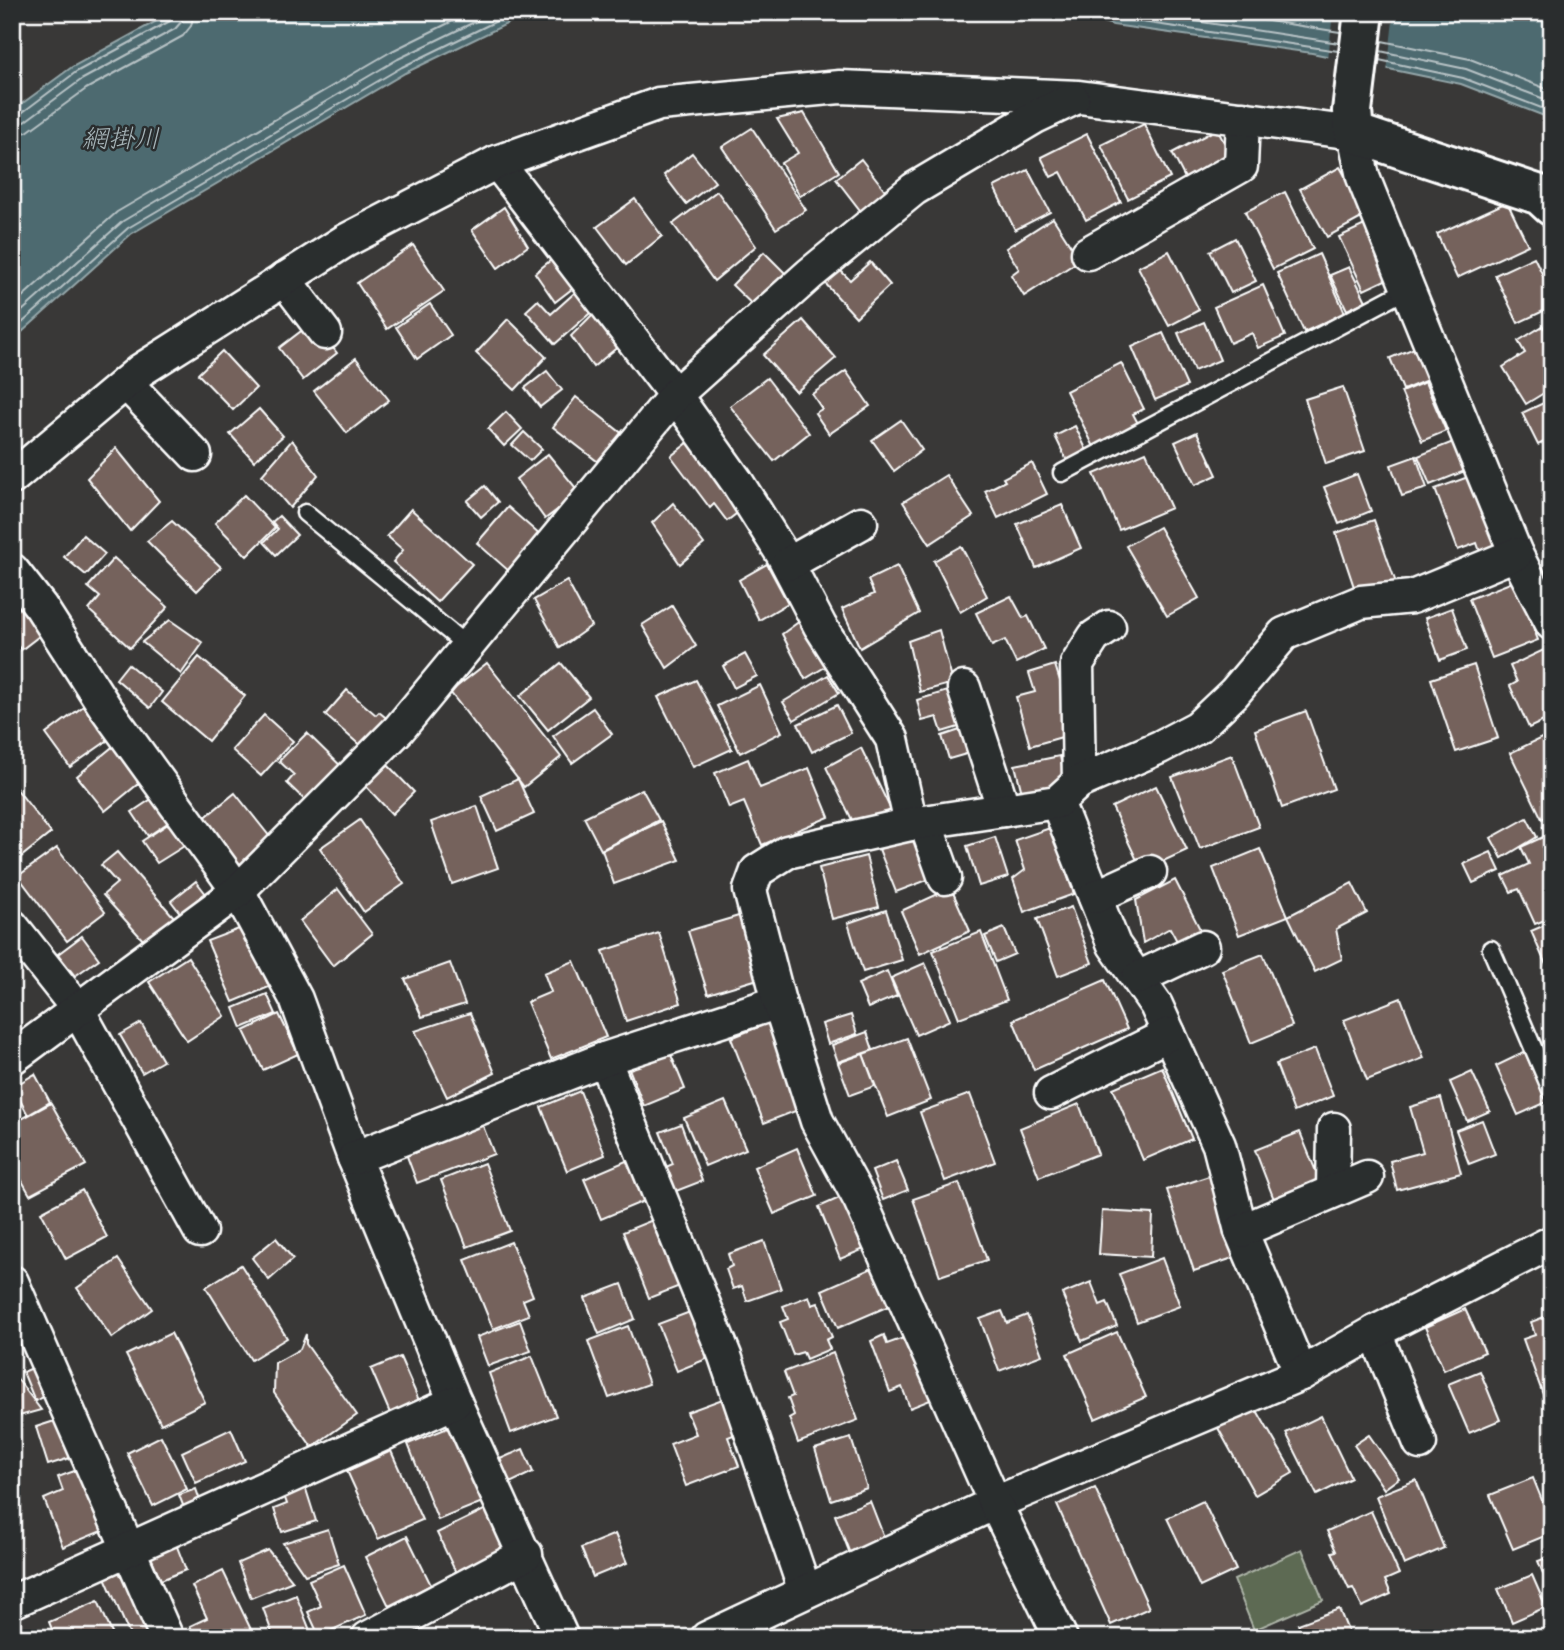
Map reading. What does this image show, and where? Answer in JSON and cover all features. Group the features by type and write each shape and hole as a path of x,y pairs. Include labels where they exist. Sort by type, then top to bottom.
{"street":[{"path":"1364,12 1353,122 1363,177 1516,554 1552,624"},
{"path":"12,478 141,370 345,241 497,162 659,104 840,87 1079,97 1242,118 1353,122 1540,195 1552,206"},
{"path":"12,1058 238,891 399,729 675,395 810,274 914,189 1035,117 1079,97"},
{"path":"1088,253 1241,166 1242,118"},
{"path":"497,162 675,395 737,482 788,564 820,626 891,739 918,823 945,878"},
{"path":"284,279 325,333"},
{"path":"127,383 195,455"},
{"path":"788,564 861,523"},
{"path":"1061,1638 995,1503 860,1200 817,1121 779,1002 750,890 757,871 787,852 918,823 1004,810 1068,792 1198,727 1234,693 1284,634 1361,602 1412,597 1516,554"},
{"path":"12,570 41,607 105,707 238,891 296,999 354,1158 455,1402 562,1638"},
{"path":"1109,626 1094,637 1077,664 1068,792 1095,897 1114,945 1156,1005 1219,1145 1241,1231 1301,1374"},
{"path":"964,688 1004,810"},
{"path":"1095,897 1150,872"},
{"path":"12,926 77,1008 200,1231"},
{"path":"1138,978 1203,947"},
{"path":"354,1158 604,1059 779,1002"},
{"path":"1051,1093 1169,1034"},
{"path":"604,1059 725,1356 804,1591"},
{"path":"1333,1191 1334,1129"},
{"path":"1241,1231 1367,1177"},
{"path":"707,1638 995,1503 1301,1374 1375,1332 1552,1242"},
{"path":"12,1282 167,1638"},
{"path":"1375,1332 1420,1443"},
{"path":"12,1602 455,1402"},
{"path":"368,1638 526,1554"}],"lane":[{"path":"1062,473 1408,289"},
{"path":"304,513 467,646"},
{"path":"1491,949 1552,1092"}],"green space":[{"path":"1302,1549 1323,1600 1254,1630 1234,1580"}],"water":[{"name":"網掛川","path":"173,12 531,12 405,73 131,234 12,341 12,111 72,67"},
{"path":"1070,12 1552,12 1552,119 1461,84 1312,53 1113,25"}],"pier":[{"path":"1333,12 1394,12 1387,72 1328,60"}],"building":[{"path":"804,113 839,172 800,196 781,163 798,153 777,119"},
{"path":"1144,124 1170,178 1128,199 1101,145"},
{"path":"752,128 806,210 776,229 722,147"},
{"path":"1217,129 1235,163 1190,188 1172,153"},
{"path":"1087,134 1121,202 1086,220 1061,172 1051,177 1041,157"},
{"path":"692,153 715,182 686,204 664,175"},
{"path":"861,159 888,194 863,214 836,179"},
{"path":"1340,167 1367,215 1327,237 1300,189"},
{"path":"1028,170 1050,212 1015,230 994,187"},
{"path":"717,191 756,246 714,281 673,224"},
{"path":"1285,192 1313,249 1273,269 1245,212"},
{"path":"635,199 662,236 626,265 597,227"},
{"path":"1507,202 1528,245 1457,278 1437,234"},
{"path":"504,207 528,246 498,268 472,230"},
{"path":"1053,218 1080,260 1024,296 1011,275 1019,269 1006,248"},
{"path":"1373,221 1398,274 1364,290 1339,237"},
{"path":"1235,238 1256,281 1231,293 1210,251"},
{"path":"413,245 444,291 387,329 357,283"},
{"path":"1169,251 1199,310 1169,326 1138,267"},
{"path":"764,252 793,281 761,313 732,285"},
{"path":"1319,254 1345,313 1304,332 1277,273"},
{"path":"557,255 577,285 555,302 535,273"},
{"path":"1534,257 1552,294 1552,307 1518,323 1495,275"},
{"path":"870,262 890,285 856,317 823,281 838,268 850,280"},
{"path":"1349,267 1366,301 1347,310 1330,275"},
{"path":"1263,285 1285,336 1258,348 1252,333 1230,343 1214,307"},
{"path":"580,288 597,307 555,344 526,311 538,300 551,314"},
{"path":"430,304 451,335 417,359 396,327"},
{"path":"594,313 619,346 593,367 571,336"},
{"path":"508,319 546,357 515,390 476,353"},
{"path":"803,320 836,358 796,392 763,355"},
{"path":"313,322 337,353 303,380 279,348"},
{"path":"1204,322 1220,360 1194,371 1178,333"},
{"path":"1543,326 1552,342 1552,357 1545,361 1552,372 1552,388 1526,404 1503,367 1525,353 1518,341"},
{"path":"1163,333 1187,386 1155,400 1132,347"},
{"path":"1424,344 1437,376 1403,390 1390,358"},
{"path":"222,351 256,388 233,410 198,374"},
{"path":"356,358 389,400 347,433 314,391"},
{"path":"1121,363 1144,409 1133,414 1140,427 1095,449 1066,391"},
{"path":"547,371 562,390 540,407 525,388"},
{"path":"846,371 870,406 829,434 815,413 822,409 812,394"},
{"path":"767,378 809,433 774,461 730,406"},
{"path":"1425,382 1446,431 1422,441 1401,392"},
{"path":"1343,387 1365,451 1326,464 1305,399"},
{"path":"576,397 629,439 606,468 553,427"},
{"path":"1552,399 1552,438 1538,445 1522,413"},
{"path":"259,409 283,436 254,461 230,434"},
{"path":"506,412 522,429 504,446 488,429"},
{"path":"901,420 922,450 894,471 872,440"},
{"path":"1075,426 1088,453 1068,463 1055,436"},
{"path":"524,432 542,449 530,461 512,445"},
{"path":"1197,432 1217,475 1195,485 1175,442"},
{"path":"698,435 750,503 727,521 714,504 710,508 671,456"},
{"path":"292,440 318,475 290,508 262,475"},
{"path":"1453,442 1465,471 1430,485 1418,456"},
{"path":"116,448 159,501 130,531 87,478"},
{"path":"1146,452 1171,508 1119,530 1094,474"},
{"path":"548,454 580,493 545,519 516,479"},
{"path":"1416,456 1427,488 1402,496 1391,465"},
{"path":"1032,463 1047,494 998,518 985,491"},
{"path":"1357,474 1371,511 1339,524 1324,487"},
{"path":"946,475 973,516 930,544 903,502"},
{"path":"1468,477 1490,534 1499,531 1506,551 1483,560 1477,543 1458,550 1435,489"},
{"path":"485,486 498,502 481,517 467,501"},
{"path":"244,495 275,528 247,556 215,523"},
{"path":"673,503 704,544 680,564 652,523"},
{"path":"1062,505 1081,548 1036,568 1017,524"},
{"path":"508,507 549,543 518,579 477,543"},
{"path":"411,509 472,564 437,602 393,562 403,550 387,536"},
{"path":"279,516 297,535 276,555 264,542 278,529 272,522"},
{"path":"1374,520 1396,583 1357,596 1336,533"},
{"path":"172,521 221,567 197,591 147,541"},
{"path":"1159,527 1199,598 1167,616 1126,546"},
{"path":"83,535 105,554 86,575 64,557"},
{"path":"1552,540 1552,562 1543,545"},
{"path":"961,546 987,596 960,612 934,561"},
{"path":"114,558 168,607 130,648 89,610 100,597 88,587"},
{"path":"767,564 788,603 759,620 739,580"},
{"path":"897,566 919,613 860,648 842,609 874,594 868,580"},
{"path":"567,581 591,626 560,648 534,600"},
{"path":"1515,581 1538,640 1492,658 1469,599"},
{"path":"12,594 43,633 21,650 12,639"},
{"path":"1011,596 1023,618 1028,616 1044,649 1016,663 1005,640 992,646 976,613"},
{"path":"672,606 696,646 667,668 642,625"},
{"path":"1452,608 1467,650 1440,660 1425,618"},
{"path":"804,618 830,664 805,679 782,634"},
{"path":"170,620 203,643 181,674 142,642"},
{"path":"939,630 953,683 920,692 908,641"},
{"path":"1552,646 1552,717 1529,728 1510,686 1517,682 1510,666"},
{"path":"745,654 757,676 734,688 723,666"},
{"path":"199,657 245,696 208,741 162,702"},
{"path":"487,663 561,757 524,787 450,692"},
{"path":"561,663 589,697 548,730 520,696"},
{"path":"128,664 162,692 150,708 116,679"},
{"path":"1055,665 1076,733 1030,746 1016,697 1035,692 1029,673"},
{"path":"1474,665 1498,738 1456,752 1431,679"},
{"path":"828,675 839,693 794,720 783,702"},
{"path":"696,680 732,749 693,767 658,697"},
{"path":"760,685 782,732 740,753 717,706"},
{"path":"961,687 972,723 942,732 937,717 922,721 917,700"},
{"path":"347,690 376,715 379,712 395,725 370,754 325,715"},
{"path":"89,702 114,736 70,767 46,734"},
{"path":"837,705 851,733 812,752 798,724"},
{"path":"593,708 612,734 572,763 553,736"},
{"path":"1306,711 1334,789 1282,808 1255,730"},
{"path":"264,715 293,741 261,776 232,750"},
{"path":"972,726 980,750 949,759 942,736"},
{"path":"307,733 350,775 315,810 287,783 294,775 279,761"},
{"path":"1552,733 1552,814 1542,819 1510,753"},
{"path":"116,744 144,779 105,811 77,776"},
{"path":"861,748 891,810 856,828 826,767"},
{"path":"1232,755 1259,827 1200,849 1172,777"},
{"path":"1060,756 1067,792 1024,801 1015,765"},
{"path":"382,759 414,792 392,814 360,780"},
{"path":"748,759 760,788 809,768 829,817 762,845 744,802 729,808 715,773"},
{"path":"518,779 534,814 497,831 481,796"},
{"path":"12,783 51,833 16,861 12,855"},
{"path":"1156,786 1187,850 1142,871 1112,807"},
{"path":"642,789 659,820 601,850 584,817"},
{"path":"162,792 178,816 148,836 132,812"},
{"path":"235,793 278,847 246,873 203,819"},
{"path":"477,806 498,868 452,884 431,822"},
{"path":"1527,818 1537,837 1502,858 1491,838"},
{"path":"174,820 189,843 157,863 142,841"},
{"path":"360,820 404,884 364,912 320,848"},
{"path":"661,821 680,860 614,884 602,850"},
{"path":"1552,823 1552,845 1543,827"},
{"path":"1050,828 1074,894 1024,912 1013,879 1025,870 1015,840"},
{"path":"921,833 938,876 896,892 879,849"},
{"path":"995,837 1008,877 979,886 967,846"},
{"path":"1543,837 1552,856 1552,917 1535,924 1519,889 1511,892 1503,876 1529,864 1521,847"},
{"path":"57,848 105,912 67,941 18,876"},
{"path":"1260,849 1288,916 1239,935 1213,868"},
{"path":"117,852 180,924 151,949 103,895 117,883 101,865"},
{"path":"1491,852 1500,871 1473,883 1464,864"},
{"path":"866,856 879,907 832,919 819,868"},
{"path":"1175,880 1201,931 1178,943 1170,928 1143,943 1136,900"},
{"path":"196,881 213,903 188,923 171,901"},
{"path":"1352,883 1367,913 1336,929 1342,959 1315,972 1288,916"},
{"path":"951,888 970,931 920,954 901,911"},
{"path":"338,889 372,934 333,966 300,921"},
{"path":"1071,907 1092,963 1058,976 1037,919"},
{"path":"886,910 902,960 863,972 848,923"},
{"path":"742,915 768,976 708,994 688,931"},
{"path":"1552,922 1552,963 1546,965 1531,931"},
{"path":"244,927 269,987 233,1002 207,941"},
{"path":"1004,928 1015,954 996,962 985,936"},
{"path":"981,932 1007,1000 959,1018 933,951"},
{"path":"659,933 681,1003 626,1021 603,951"},
{"path":"82,936 99,959 75,976 58,954"},
{"path":"1263,954 1292,1026 1251,1043 1222,970"},
{"path":"188,957 225,1016 187,1041 149,982"},
{"path":"574,961 606,1037 551,1059 527,1002 551,992 544,973"},
{"path":"450,963 465,1004 422,1017 405,979"},
{"path":"925,963 950,1020 916,1035 891,978"},
{"path":"887,971 897,996 868,1008 858,984"},
{"path":"1105,980 1127,1029 1034,1070 1013,1020"},
{"path":"267,994 276,1014 242,1028 234,1008"},
{"path":"1401,998 1424,1058 1367,1080 1344,1020"},
{"path":"470,1013 495,1073 447,1097 415,1031"},
{"path":"279,1014 298,1054 263,1070 244,1031"},
{"path":"851,1015 857,1034 828,1044 822,1024"},
{"path":"773,1021 806,1107 764,1123 731,1038"},
{"path":"141,1023 163,1061 142,1073 120,1035"},
{"path":"867,1032 873,1050 838,1062 832,1045"},
{"path":"907,1038 931,1100 888,1117 863,1054"},
{"path":"1315,1049 1333,1096 1294,1112 1276,1064"},
{"path":"669,1050 685,1089 644,1106 628,1066"},
{"path":"1525,1052 1547,1102 1518,1115 1496,1066"},
{"path":"863,1054 875,1086 850,1095 838,1063"},
{"path":"1162,1067 1192,1139 1143,1160 1113,1088"},
{"path":"1472,1072 1490,1111 1467,1121 1450,1082"},
{"path":"35,1074 50,1102 28,1115 13,1087"},
{"path":"580,1091 605,1155 567,1171 541,1107"},
{"path":"970,1094 995,1162 945,1181 920,1112"},
{"path":"1441,1098 1461,1173 1397,1190 1390,1161 1423,1152 1410,1107"},
{"path":"725,1101 746,1149 705,1166 684,1118"},
{"path":"51,1103 86,1165 30,1195 12,1163 12,1124"},
{"path":"1079,1104 1098,1154 1039,1177 1020,1128"},
{"path":"1482,1120 1495,1154 1469,1164 1456,1130"},
{"path":"481,1121 494,1154 417,1183 404,1148"},
{"path":"681,1124 702,1181 671,1193 661,1169 673,1164 660,1132"},
{"path":"1300,1132 1321,1184 1275,1202 1255,1150"},
{"path":"797,1148 817,1196 774,1214 754,1167"},
{"path":"633,1158 649,1199 601,1219 584,1179"},
{"path":"896,1161 908,1190 883,1200 872,1171"},
{"path":"484,1163 510,1231 467,1247 441,1180"},
{"path":"1212,1175 1239,1256 1194,1271 1167,1190"},
{"path":"959,1183 987,1260 940,1276 913,1199"},
{"path":"82,1190 107,1237 66,1259 41,1212"},
{"path":"846,1195 874,1245 840,1259 819,1207"},
{"path":"1102,1211 1153,1214 1151,1257 1099,1254"},
{"path":"655,1219 680,1286 649,1298 623,1232"},
{"path":"276,1238 293,1259 269,1280 252,1258"},
{"path":"764,1241 781,1289 747,1301 742,1286 733,1289 726,1269 732,1266 728,1254"},
{"path":"511,1242 533,1296 523,1300 529,1315 493,1329 465,1260"},
{"path":"1162,1258 1180,1306 1137,1322 1119,1274"},
{"path":"118,1259 152,1309 112,1338 77,1288"},
{"path":"241,1265 287,1338 251,1360 206,1287"},
{"path":"879,1265 896,1303 838,1328 822,1290"},
{"path":"1091,1282 1100,1305 1107,1302 1117,1326 1082,1341 1062,1294"},
{"path":"622,1284 635,1319 599,1334 585,1298"},
{"path":"809,1296 812,1305 818,1303 832,1337 826,1340 830,1349 806,1359 803,1352 793,1355 780,1322 788,1319 783,1306"},
{"path":"1465,1309 1485,1352 1444,1370 1425,1327"},
{"path":"1002,1311 1007,1323 1027,1315 1042,1355 999,1371 980,1319"},
{"path":"690,1312 709,1358 677,1371 658,1324"},
{"path":"1552,1314 1552,1401 1546,1403 1523,1339 1535,1335 1531,1322"},
{"path":"520,1321 531,1351 488,1366 477,1337"},
{"path":"628,1326 649,1384 609,1398 588,1341"},
{"path":"1117,1332 1146,1397 1095,1419 1067,1354"},
{"path":"171,1333 205,1402 161,1424 126,1355"},
{"path":"306,1334 306,1344 357,1415 312,1447 274,1393 275,1363 300,1349"},
{"path":"884,1335 887,1344 909,1336 933,1399 910,1408 902,1387 890,1392 871,1341"},
{"path":"833,1353 858,1420 798,1443 789,1418 794,1415 788,1398 793,1396 784,1372"},
{"path":"532,1356 556,1416 511,1433 489,1373"},
{"path":"400,1357 421,1405 392,1418 371,1369"},
{"path":"44,1363 55,1392 35,1401 23,1372"},
{"path":"1480,1371 1500,1420 1469,1433 1448,1384"},
{"path":"12,1372 41,1410 12,1418"},
{"path":"736,1394 749,1429 728,1437 739,1466 686,1486 670,1444 696,1434 687,1412"},
{"path":"1255,1407 1293,1473 1255,1495 1218,1428"},
{"path":"1321,1416 1351,1478 1317,1495 1286,1433"},
{"path":"67,1417 79,1455 48,1465 36,1427"},
{"path":"455,1425 485,1501 438,1520 408,1444"},
{"path":"231,1429 245,1461 196,1483 182,1452"},
{"path":"1369,1435 1399,1478 1384,1489 1354,1445"},
{"path":"161,1436 187,1489 153,1506 127,1453"},
{"path":"851,1438 867,1488 831,1500 815,1449"},
{"path":"523,1449 533,1472 510,1483 500,1459"},
{"path":"391,1451 422,1520 378,1539 347,1471"},
{"path":"85,1467 109,1528 63,1547 44,1499 63,1491 58,1477"},
{"path":"1533,1478 1552,1525 1552,1533 1513,1549 1490,1495"},
{"path":"1416,1480 1444,1548 1404,1565 1376,1496"},
{"path":"304,1483 316,1521 282,1532 274,1509 287,1504 282,1490"},
{"path":"1095,1488 1149,1608 1111,1625 1057,1505"},
{"path":"196,1489 204,1512 188,1518 179,1495"},
{"path":"870,1501 889,1550 854,1564 835,1515"},
{"path":"1203,1501 1236,1570 1200,1587 1167,1518"},
{"path":"488,1508 508,1550 457,1575 437,1533"},
{"path":"1371,1511 1399,1574 1385,1580 1391,1594 1362,1607 1353,1588 1349,1589 1332,1552 1336,1551 1327,1531"},
{"path":"328,1529 339,1564 305,1575 283,1543"},
{"path":"615,1534 627,1563 593,1577 581,1548"},
{"path":"407,1536 431,1585 389,1606 365,1557"},
{"path":"176,1544 186,1570 161,1580 150,1555"},
{"path":"268,1550 293,1581 251,1598 238,1563"},
{"path":"1552,1556 1552,1595 1538,1561"},
{"path":"131,1564 160,1638 131,1638 104,1575"},
{"path":"344,1565 366,1615 319,1636 308,1612 321,1606 309,1580"},
{"path":"223,1571 255,1638 195,1638 190,1626 207,1618 192,1586"},
{"path":"1532,1575 1546,1607 1512,1622 1498,1589"},
{"path":"296,1595 311,1633 301,1638 274,1638 263,1608"},
{"path":"98,1601 114,1638 46,1638 54,1634 49,1622"},
{"path":"1339,1609 1351,1638 1303,1638 1298,1624"}]}
